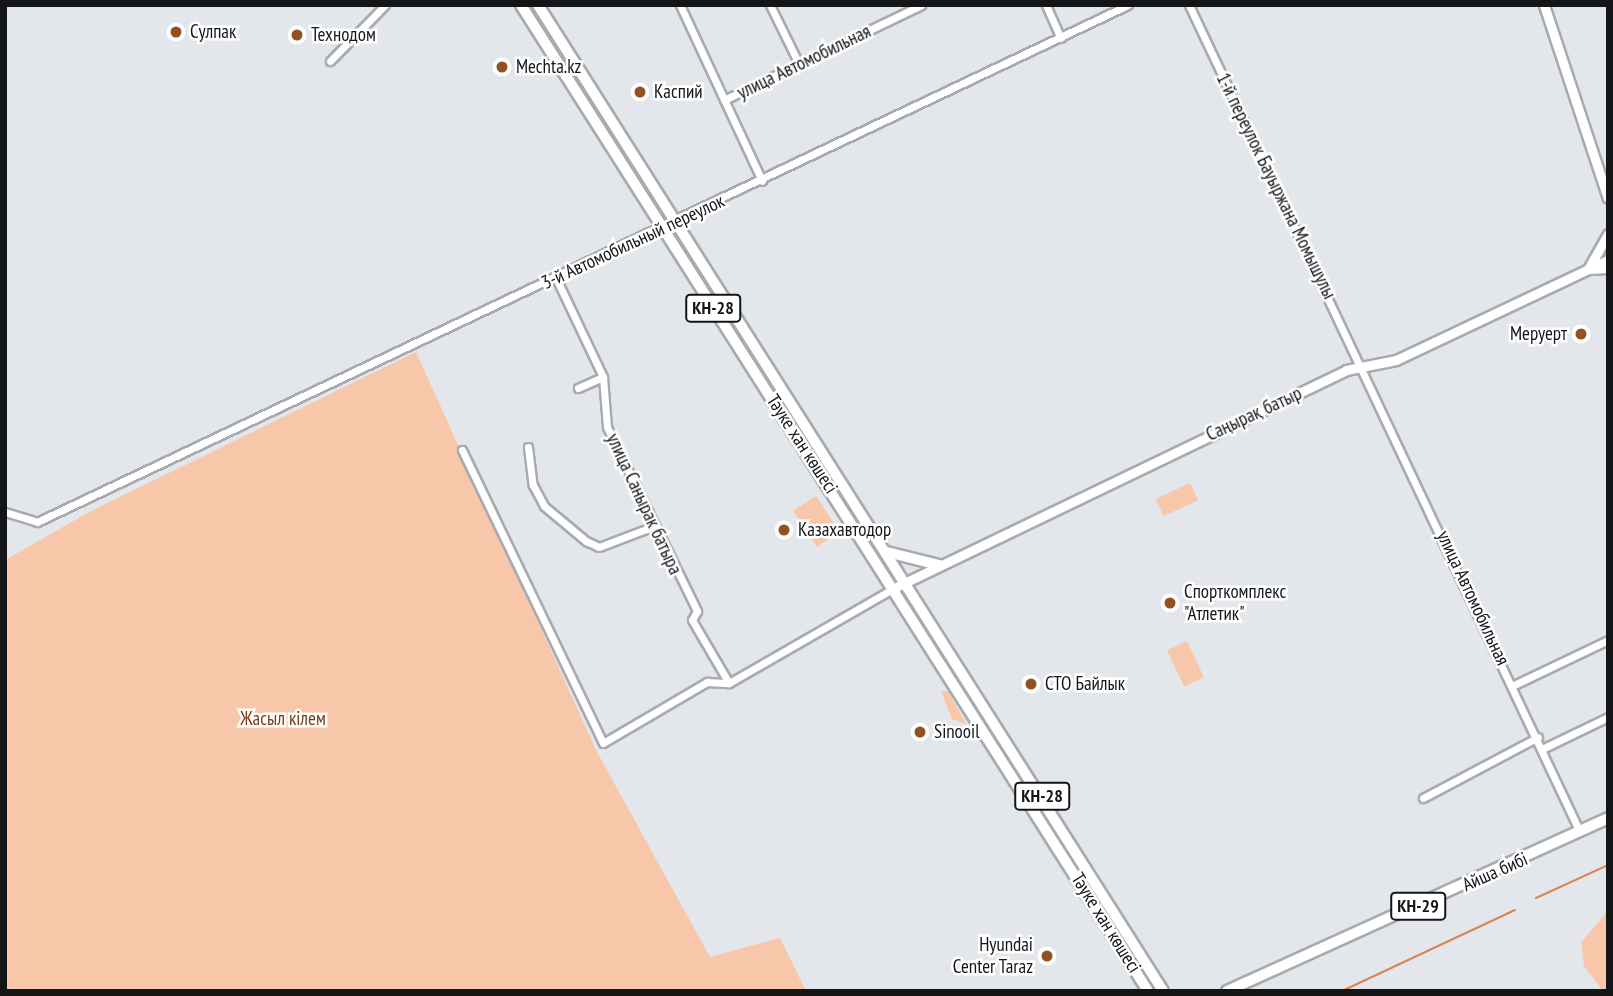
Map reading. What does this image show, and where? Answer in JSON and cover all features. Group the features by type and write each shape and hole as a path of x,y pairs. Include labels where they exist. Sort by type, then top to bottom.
{"main road":[{"name":"Тәуке хан көшесі","path":"521,5 659,227 894,588 1148,991"},
{"name":"Тәуке хан көшесі","path":"538,5 670,221 887,551 1163,991"},
{"path":"887,551 939,565"},
{"name":"Айша бибі","path":"1227,991 1608,817"}],"street":[{"path":"330,61 385,5"},
{"path":"680,5 762,181"},
{"path":"770,5 799,64"},
{"name":"улица Автомобильная","path":"724,100 922,5"},
{"path":"1046,5 1061,38"},
{"name":"3-й Автомобильный переулок","path":"5,512 37,522 556,278 670,221 762,181 1128,5"},
{"name":"1-й переулок Бауыржана Момышулы","path":"1189,5 1362,367"},
{"path":"1545,5 1608,198"},
{"path":"1588,270 1608,234"},
{"name":"Саңырақ батыр","path":"894,588 1362,367 1396,360 1608,260"},
{"path":"1588,270 1608,268"},
{"name":"улица Санырак батыра","path":"556,278 603,377 607,427 697,611 692,620 729,683"},
{"name":"улица Автомобильная","path":"1362,367 1544,748 1579,830"},
{"path":"578,388 603,377"},
{"path":"528,447 533,485 544,506 586,541 599,547 654,526"},
{"path":"462,450 603,743 707,682 729,683 894,588"},
{"path":"1514,685 1608,640"},
{"path":"1544,748 1608,717"},
{"path":"1423,798 1538,737"}],"green space":[{"name":"Жасыл кілем","path":"416,352 597,752 710,957 780,938 806,991 5,991 5,560 91,511"},
{"path":"1190,483 1198,500 1164,516 1156,499"},
{"path":"816,496 839,532 817,547 793,511"},
{"path":"1187,641 1204,677 1184,687 1167,650"},
{"path":"941,691 948,691 966,724 952,719"},
{"path":"1608,911 1608,991 1603,991 1584,966 1581,942"}],"waterway":[{"path":"1536,898 1608,865"},
{"path":"1342,991 1515,910"}],"place":[{"name":"Сулпак","path":"176,32"},
{"name":"Технодом","path":"297,35"},
{"name":"Mechta.kz","path":"502,67"},
{"name":"Каспий","path":"640,92"},
{"name":"Меруерт","path":"1581,334"},
{"name":"Казахавтодор","path":"784,530"},
{"name":"Спорткомплекс \"Атлетик\"","path":"1170,603"},
{"name":"СТО Байлык","path":"1031,684"},
{"name":"Sinooil","path":"920,732"},
{"name":"Hyundai Center Taraz","path":"1047,956"}]}
